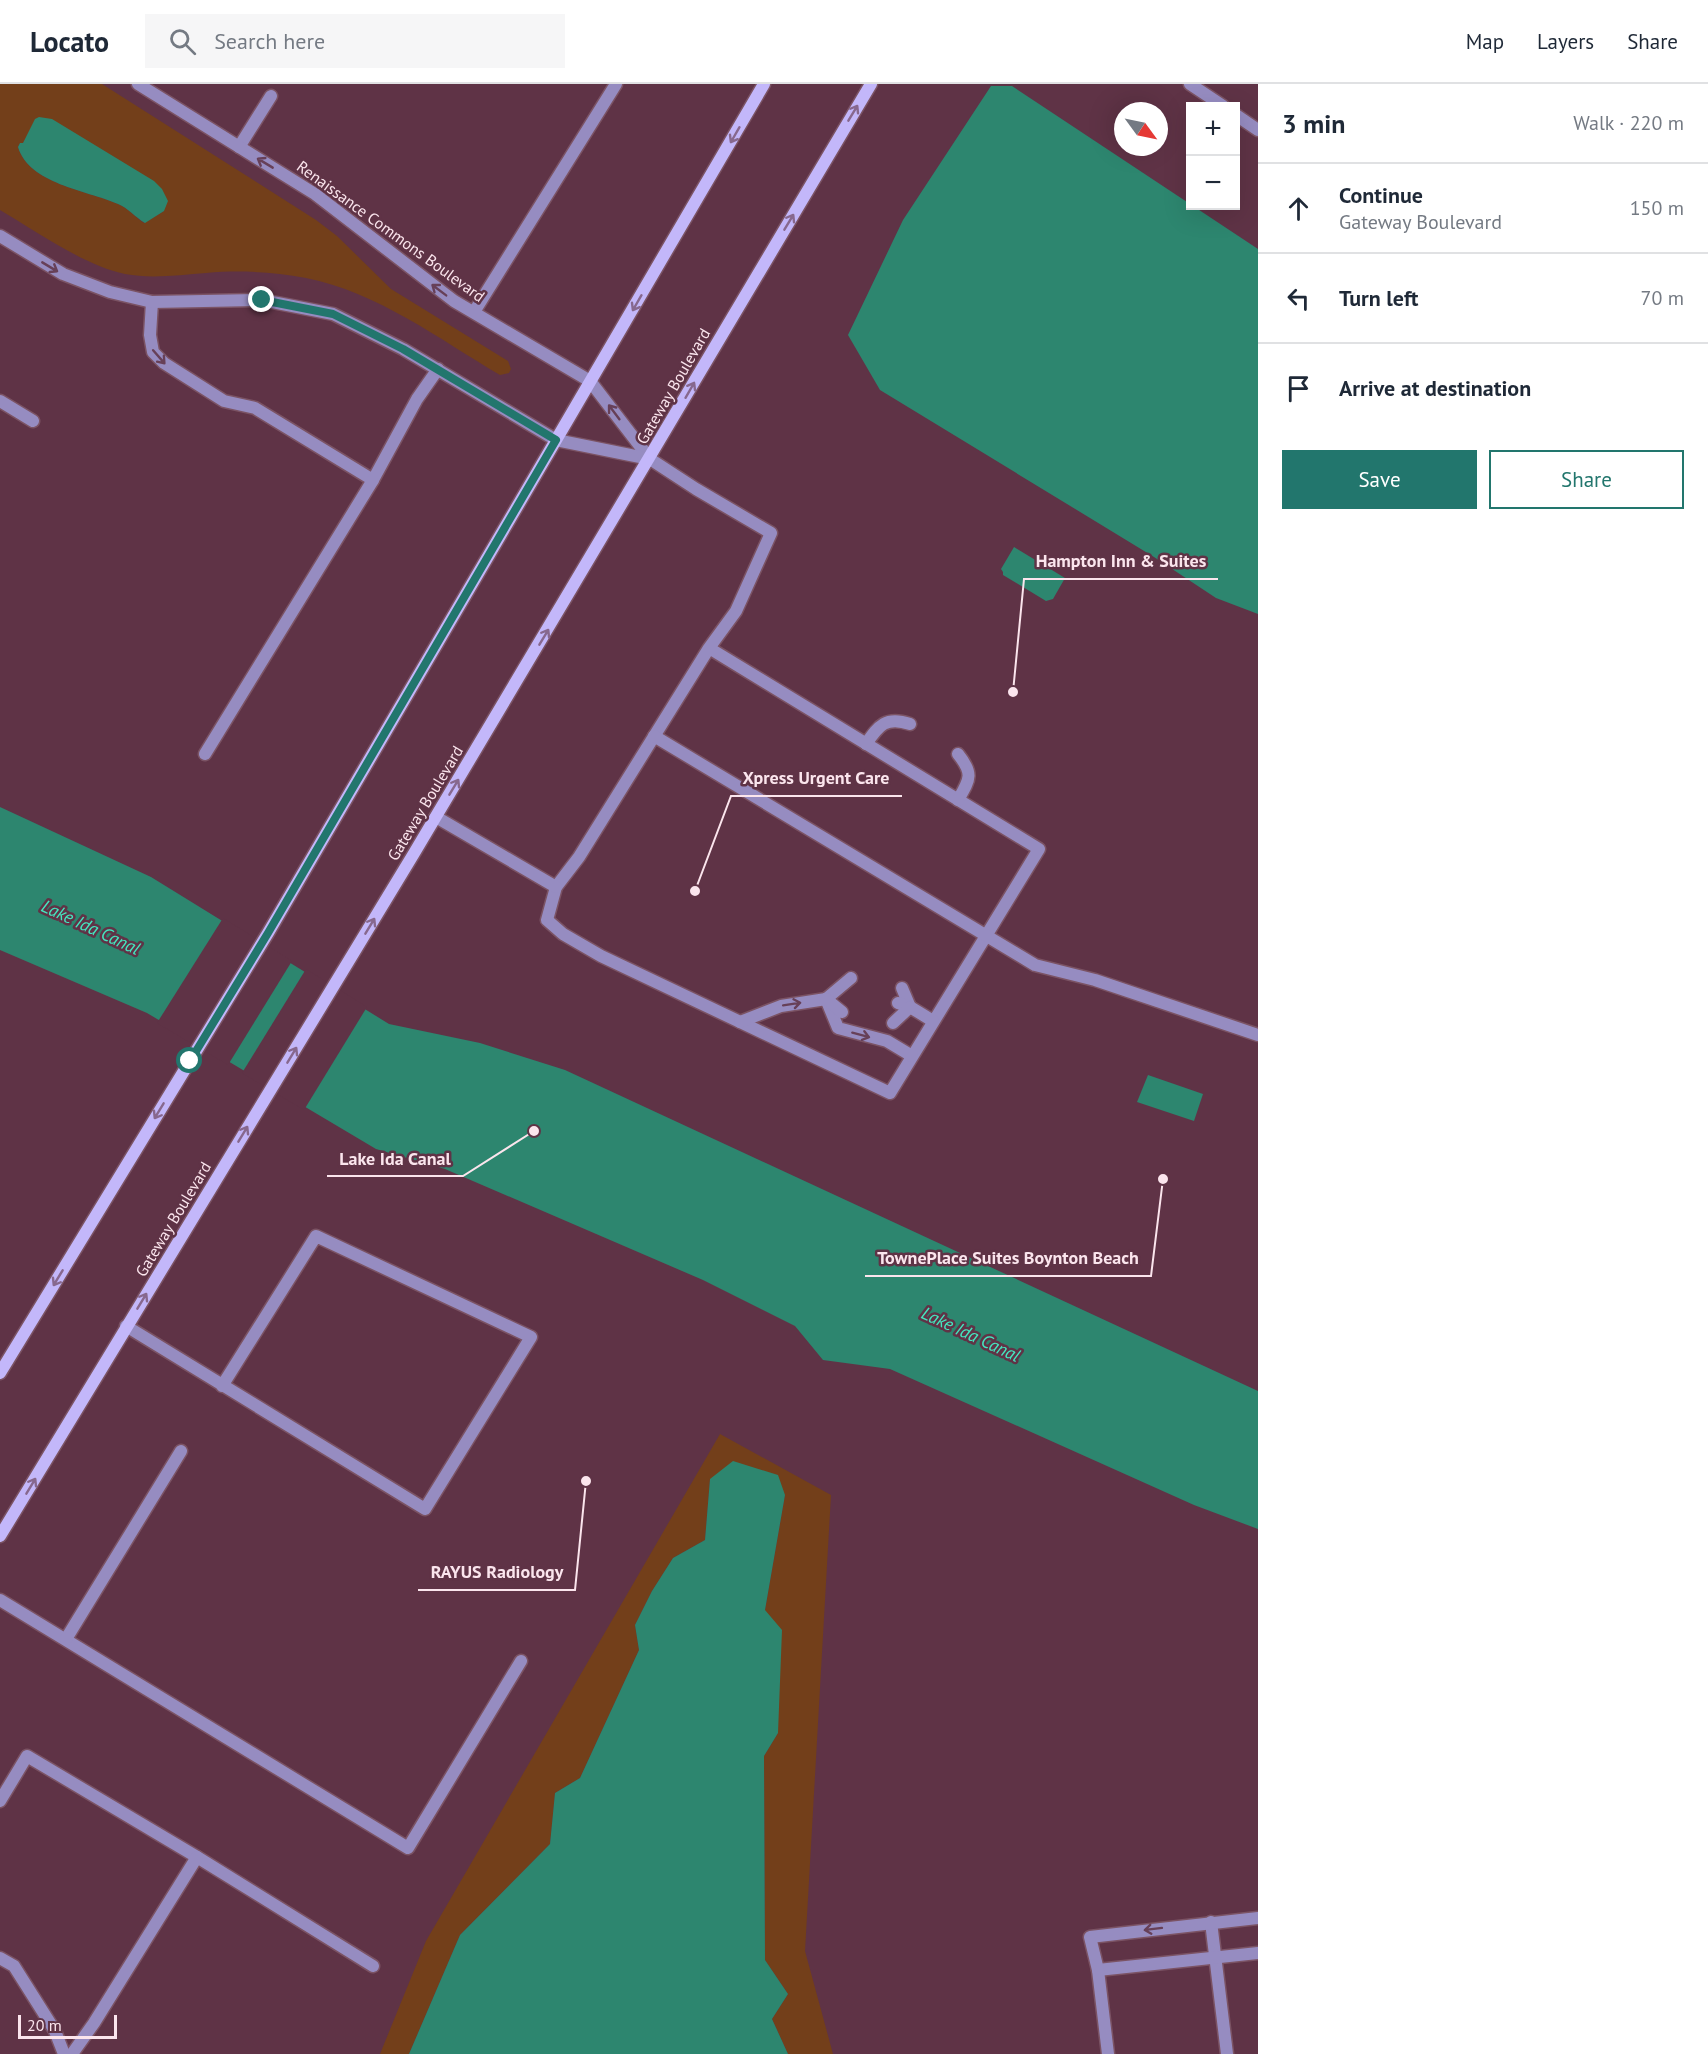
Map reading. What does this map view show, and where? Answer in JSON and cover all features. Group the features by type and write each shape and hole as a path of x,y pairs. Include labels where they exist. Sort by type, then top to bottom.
{"main road":[{"path":"0,1373 268,933 764,84"},
{"name":"Gateway Boulevard","path":"0,1536 436,817 871,84"}],"street":[{"name":"Renaissance Commons Boulevard","path":"138,84 315,194 437,288 590,381 650,459"},
{"path":"474,312 616,84"},
{"path":"1190,84 1217,102"},
{"path":"239,147 271,96"},
{"path":"1240,118 1258,130"},
{"path":"0,236 63,274 110,292 152,302 262,300 333,314 403,349 556,440 650,459 771,533 736,611 710,648 579,856 556,887 547,920 563,934 601,956 890,1093 1039,849 710,648"},
{"path":"152,302 150,335 153,352 164,363 224,401 255,408 374,480"},
{"path":"205,754 374,480 417,399 438,369"},
{"path":"0,401 33,422"},
{"path":"866,744 878,726 900,720 910,724"},
{"path":"654,736 1035,965 1095,980 1258,1035"},
{"path":"958,754 969,769 970,776 958,800"},
{"path":"436,817 556,887"},
{"path":"826,999 851,978"},
{"path":"893,1023 904,1005 902,988"},
{"path":"740,1022 781,1006 826,999 847,993"},
{"path":"826,999 842,1012"},
{"path":"826,999 838,1028 887,1041 912,1056"},
{"path":"904,1005 933,1021"},
{"path":"126,1326 222,1386 425,1509 531,1336 316,1236 222,1386"},
{"path":"66,1639 181,1451"},
{"path":"0,1600 408,1848 520,1661"},
{"path":"0,1801 27,1756 197,1857 373,1966"},
{"path":"72,2054 94,2023 197,1857"},
{"path":"1108,2054 1098,1970 1090,1937 1258,1918"},
{"path":"1211,1922 1227,2054"},
{"path":"1098,1970 1258,1953"},
{"path":"0,1958 14,1966 55,2031 64,2054"}],"shaded area":[{"path":"0,84 102,84 316,220 337,236 391,289 508,361 511,369 509,373 500,375 407,318 358,294 332,285 306,278 256,272 219,272 176,276 125,274 77,256 0,210","holes":["34,124 164,211 144,223 118,204 46,178 24,159 18,147 20,143 23,143"]},
{"path":"720,1434 831,1495 805,1951 833,2054 788,2054 772,2019 788,1994 765,1960 764,1756 778,1733 765,1610 785,1495 710,1479 705,1540 673,1558 652,1591 635,1625 639,1650 580,1778 555,1793 550,1844 460,1935 409,2054 380,2054 426,1941"}],"water":[{"path":"991,86 1012,86 1114,154 1114,156 1118,156 1186,201 1186,210 1199,210 1258,249 1258,614 1216,598 1154,557 880,390 848,335 903,220"},
{"path":"39,117 52,119 154,181 162,189 168,201 164,211 145,223 122,206 60,184 34,170 24,159 18,147 20,143 23,143 35,119"},
{"path":"1014,547 1065,578 1053,599 1046,601 1003,575 1001,569"},
{"path":"0,807 151,877 389,1024 480,1043 565,1070 1258,1391 1258,1529 1194,1505 890,1369 823,1360 795,1326 703,1280 445,1169 376,1149 147,1013 0,950"},
{"path":"1148,1075 1203,1094 1194,1121 1137,1102"},
{"path":"733,1461 778,1475 785,1495 765,1610 782,1630 778,1733 764,1756 765,1960 788,1994 772,2019 788,2054 409,2054 460,1935 550,1844 555,1793 580,1778 639,1650 635,1625 652,1591 673,1558 705,1540 710,1479"}],"pier":[{"path":"223,918 292,961 228,1065 157,1023"},
{"path":"306,969 367,1007 304,1110 242,1073"}],"place":[{"name":"Hampton Inn & Suites","path":"1013,692"},
{"name":"Xpress Urgent Care","path":"695,891"},
{"name":"Lake Ida Canal","path":"534,1131"},
{"name":"TownePlace Suites Boynton Beach","path":"1163,1179"},
{"name":"RAYUS Radiology","path":"586,1481"}],"route":[{"path":"190,1061 268,933 556,440 403,349 333,314 262,300"}]}
